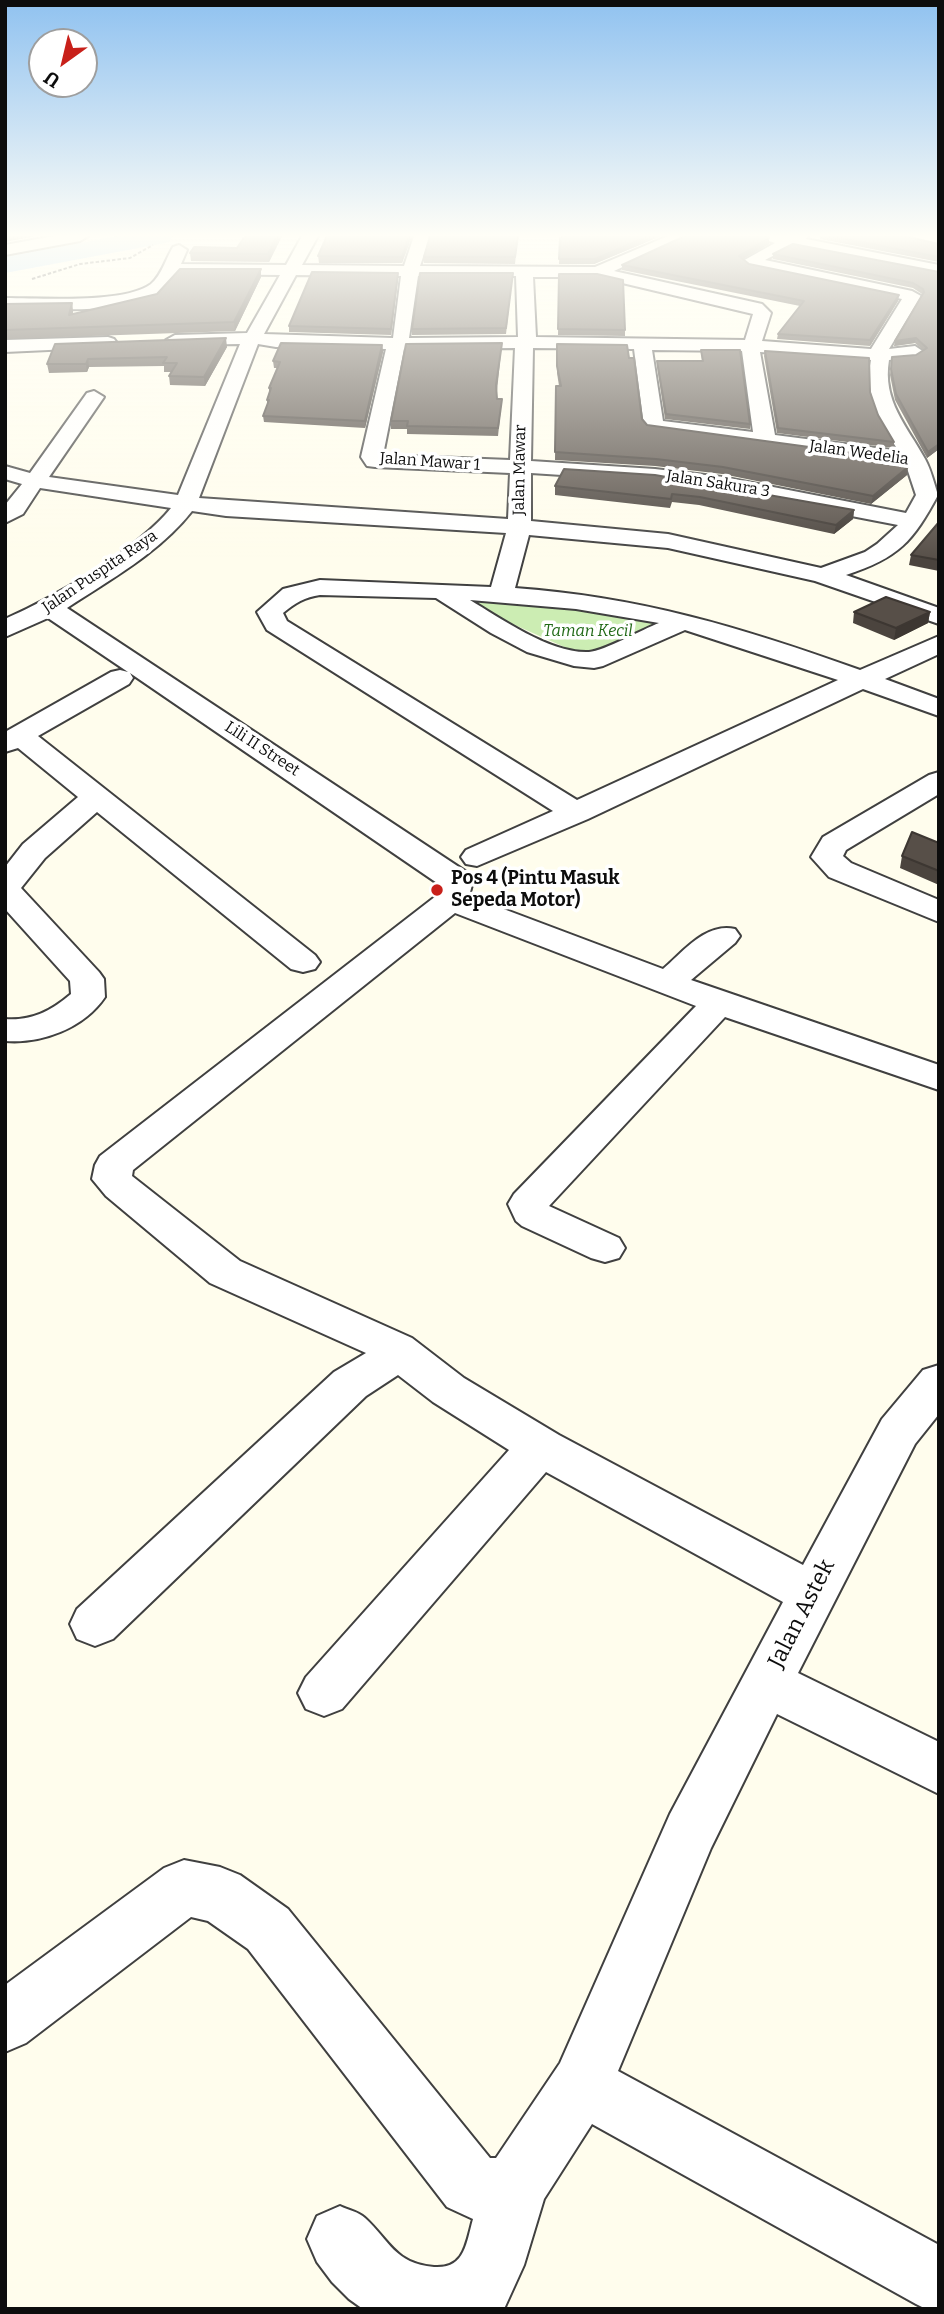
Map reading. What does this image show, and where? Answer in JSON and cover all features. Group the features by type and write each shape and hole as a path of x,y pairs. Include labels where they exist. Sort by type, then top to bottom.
{"street":[{"path":"155,346 219,344"},
{"name":"Jalan Puspita Raya","path":"5,629 50,608 140,549 167,526 186,503 251,344"},
{"name":"Jalan Mawar 1","path":"397,344 373,459 382,462 520,466"},
{"name":"Jalan Mawar","path":"501,596 519,527 526,344"},
{"name":"Jalan Wedelia","path":"642,344 654,426 915,460 927,495 914,521 902,537 887,549 855,565 822,575"},
{"path":"752,344 765,440"},
{"path":"766,344 881,352 927,350"},
{"path":"885,344 881,352 876,379 894,429 915,460"},
{"path":"5,346 127,346 5,354"},
{"path":"5,516 15,509 94,397"},
{"name":"Jalan Sakura 3","path":"520,466 643,474 722,484 914,521"},
{"path":"5,472 34,481 226,509 519,527 668,541 822,575 939,617"},
{"path":"578,813 276,625 270,612 282,600 300,591 324,587 436,591 594,604 684,621 861,678 939,708"},
{"path":"436,591 540,649 579,660 594,660 684,621"},
{"name":"Lili II Street","path":"50,608 446,870 454,878 456,885 451,900"},
{"path":"477,857 578,813 861,678 939,644"},
{"path":"120,678 12,740 96,797 303,962"},
{"path":"931,793 834,844 827,857 840,870 939,912"},
{"path":"5,1030 48,1026 71,1013 88,997 87,979 5,889 34,851 96,797"},
{"path":"812,1593 610,1488 540,1447 415,1367 397,1349 225,1272 120,1187 113,1179 114,1165 451,900 666,984 939,1078"},
{"path":"666,984 723,936"},
{"path":"605,1248 536,1216 528,1204 719,1003"},
{"path":"95,1624 350,1384 378,1368 397,1349"},
{"name":"Jalan Astek","path":"939,1382 898,1432 766,1683 939,1769"},
{"path":"324,1693 540,1447"},
{"path":"340,2239 371,2275 397,2291 441,2302 463,2300 480,2286 489,2268 516,2184 582,2085 690,1833 766,1683"},
{"path":"5,2022 184,1888 220,1895 268,1929 470,2184 481,2190 496,2190 516,2184"},
{"path":"582,2085 939,2281"}],"green space":[{"name":"Taman Kecil","path":"452,597 529,601 669,623 589,658"}],"building":[{"path":"55,344 223,344 204,377 169,376 177,363 163,363 167,357 88,359 86,364 47,364"},
{"path":"281,344 382,345 365,421 263,416 269,400 269,388 280,362 273,361"},
{"path":"406,344 502,344 496,385 497,399 502,399 498,428 407,426 408,421 391,421"},
{"path":"557,344 627,345 629,358 634,358 642,419 647,425 905,460 908,467 873,496 723,467 555,452 556,386 561,386"},
{"path":"923,344 939,344 939,444 928,452 896,394 891,369 892,357 916,355 927,348"},
{"path":"701,350 740,350 750,424 666,414 657,361 703,361"},
{"path":"765,351 869,358 870,392 878,415 894,442 778,428"},
{"path":"564,469 655,475 854,510 836,525 700,497 672,494 671,499 555,486"},
{"path":"939,522 939,560 911,555"},
{"path":"886,597 930,612 896,628 854,612"},
{"path":"912,832 939,843 939,871 902,856"}],"place":[{"name":"Pos 4 (Pintu Masuk Sepeda Motor)","path":"437,890"}]}
